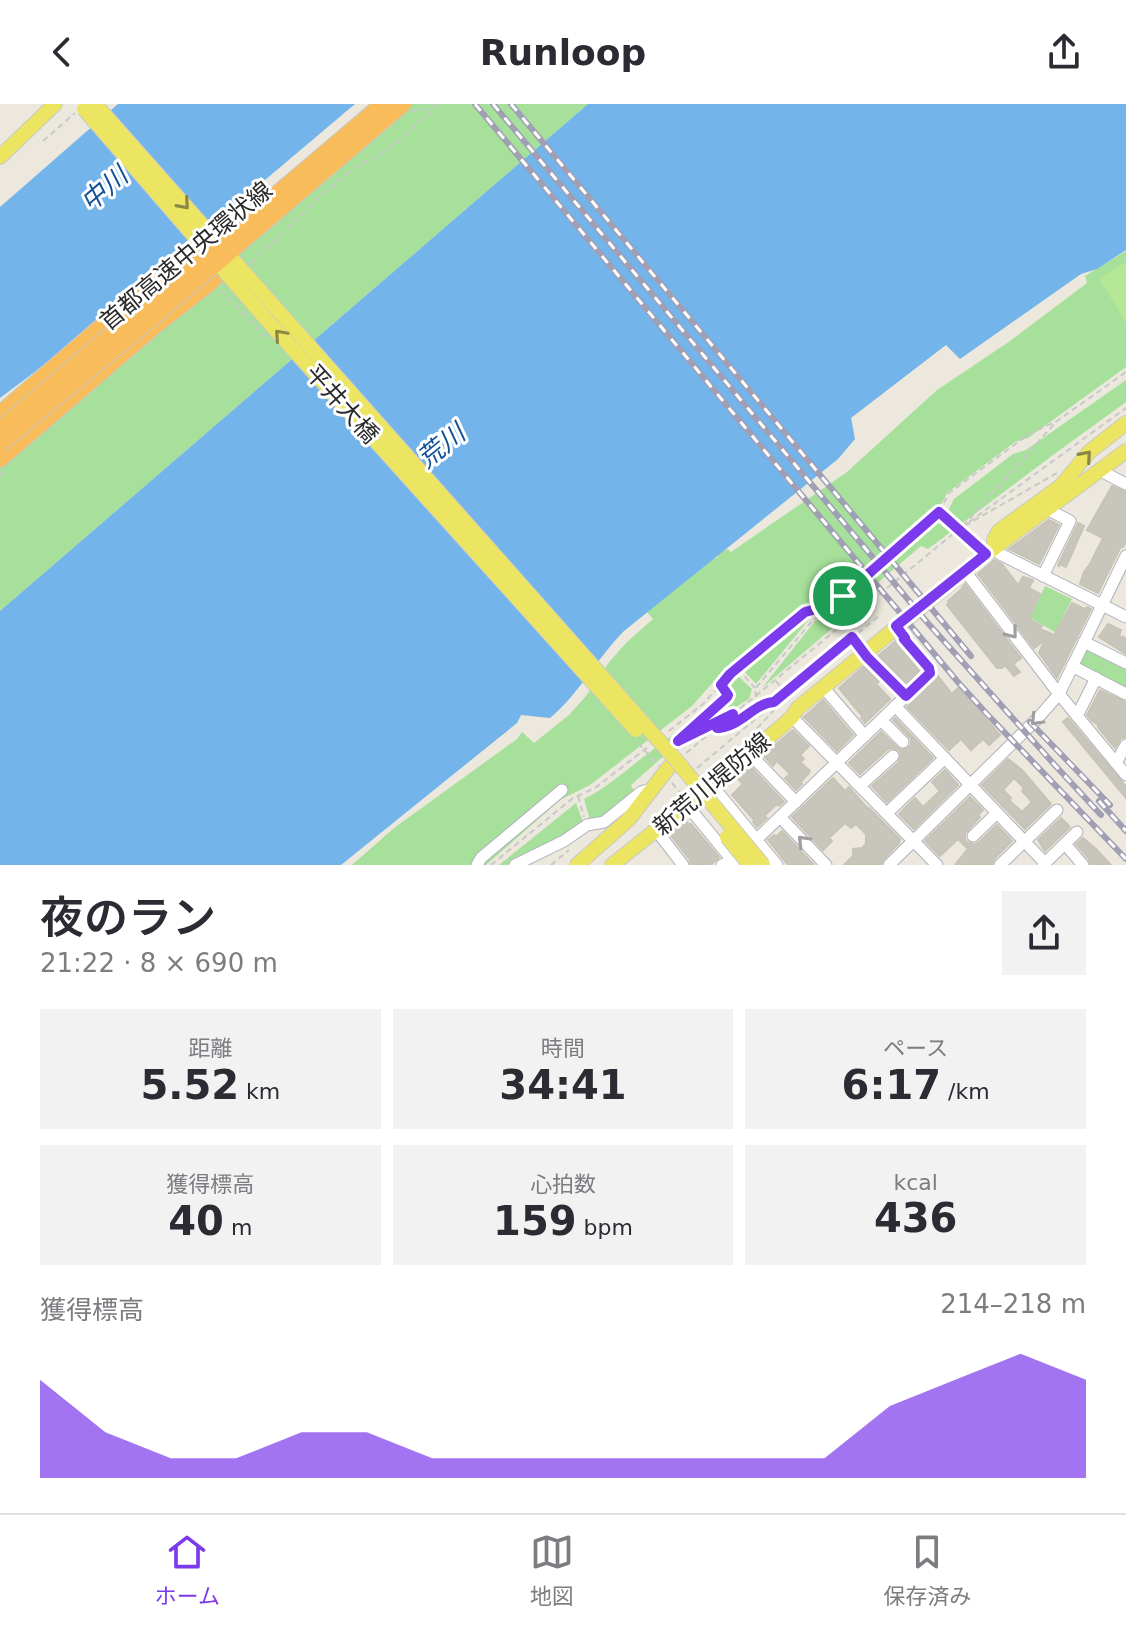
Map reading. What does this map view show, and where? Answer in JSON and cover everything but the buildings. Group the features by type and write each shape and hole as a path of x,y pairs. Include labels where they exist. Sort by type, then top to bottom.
{"highway":[{"name":"首都高速中央環状線","path":"0,429 383,104"},
{"name":"首都高速中央環状線","path":"0,444 403,104"},
{"path":"0,414 205,238"},
{"path":"0,459 228,266"}],"main road":[{"path":"0,157 55,104"},
{"name":"平井大橋","path":"84,107 205,238 671,768"},
{"name":"新荒川堤防線","path":"990,551 999,531 1061,486 1089,452 1126,423"},
{"name":"新荒川堤防線","path":"612,865 686,801 711,784 746,747 792,717 798,708 896,626 990,551 1126,451"},
{"path":"671,768 750,865"},
{"path":"671,768 763,865"},
{"name":"新荒川堤防線","path":"577,865 629,819 671,768"}],"street":[{"path":"1099,470 1126,484"},
{"path":"1043,576 1070,521 1047,509"},
{"path":"990,551 1126,617"},
{"path":"889,865 971,786 1059,694 1126,556"},
{"path":"965,571 1059,694 1126,775"},
{"path":"686,801 730,863 930,673 896,626"},
{"path":"1084,642 1126,663"},
{"path":"865,652 906,696"},
{"path":"1072,666 1126,694"},
{"path":"1077,716 1096,678"},
{"path":"823,687 865,736"},
{"path":"895,706 1044,864 1077,832"},
{"path":"792,717 937,865"},
{"path":"881,720 903,742"},
{"path":"1116,763 1126,745"},
{"path":"746,747 796,802"},
{"path":"861,785 893,756"},
{"path":"887,813 945,758"},
{"path":"711,784 777,865"},
{"path":"515,865 564,841 587,825 604,822 641,792 651,789"},
{"path":"477,865 481,858 562,790"},
{"path":"1000,865 1057,810"},
{"path":"973,836 997,813"},
{"path":"780,817 826,865"},
{"path":"656,830 683,865"},
{"path":"1065,844 1083,865"}],"path":[{"path":"274,243 325,193 356,167 382,153 437,104"},
{"path":"43,141 84,107"},
{"path":"667,732 703,704 737,668 805,612 824,607 843,596 939,512 949,493 1029,434 1057,421 1126,372"},
{"path":"686,801 671,768 959,529 1126,408"},
{"path":"959,529 1057,421"},
{"path":"959,529 1059,472"},
{"path":"939,512 990,551"},
{"path":"755,689 824,607"},
{"path":"696,769 881,614"},
{"path":"843,624 865,652"},
{"path":"737,668 755,689 756,697"},
{"path":"775,680 785,693"},
{"path":"721,685 727,697 678,741 733,714"},
{"path":"717,728 726,727 765,703 774,702"},
{"path":"746,747 773,711 774,702"},
{"path":"491,865 573,798 595,788 655,741"},
{"path":"578,795 587,825"},
{"path":"551,865 574,846"}],"green space":[{"path":"410,104 588,104 0,611 0,453"},
{"path":"1126,251 1126,367 1028,438 1015,442 947,493 939,508 832,596 802,606 722,672 692,706 590,785 560,800 486,865 352,865 394,828 517,739 522,732 534,743 569,715 610,661 653,619 647,612 717,558 718,554 727,549 731,552 847,472 937,390 1010,341 1087,283 1085,276"},
{"path":"1126,262 1126,322 1099,279"},
{"path":"1126,380 1126,402 928,549 921,546 847,609 850,613 762,688 815,621 946,515 954,499 1013,454 1026,450"},
{"path":"1045,586 1072,599 1055,632 1030,618"},
{"path":"811,617 756,684 744,671 804,619"},
{"path":"1088,647 1126,666 1126,689 1079,665"},
{"path":"738,676 752,689 749,699 682,739 729,698 731,692 727,685"},
{"path":"720,692 726,697 673,742 675,746 631,785 634,791 607,814 590,820 584,799 683,727"},
{"path":"576,803 583,822 561,838 507,865 499,865"}],"water":[{"name":"中川","path":"118,104 355,104 60,353 0,398 0,207"},
{"name":"荒川","path":"588,104 1126,104 1126,250 1097,269 1081,274 960,359 946,345 851,418 855,439 838,459 624,631 550,718 521,715 517,723 341,865 0,865 0,611"}],"railway":[{"path":"475,104 957,681 1126,859"},
{"path":"493,104 926,621 1101,815"},
{"path":"511,104 971,656"},
{"path":"1030,722 1110,805"},
{"path":"1099,801 1126,831"}],"route":[{"path":"939,512 986,554 896,626 930,673 906,696 867,657 852,637 774,702 765,703 726,727 717,728 733,714 678,741 727,697 721,685 730,674 805,612 824,607 843,596 939,512"}]}
